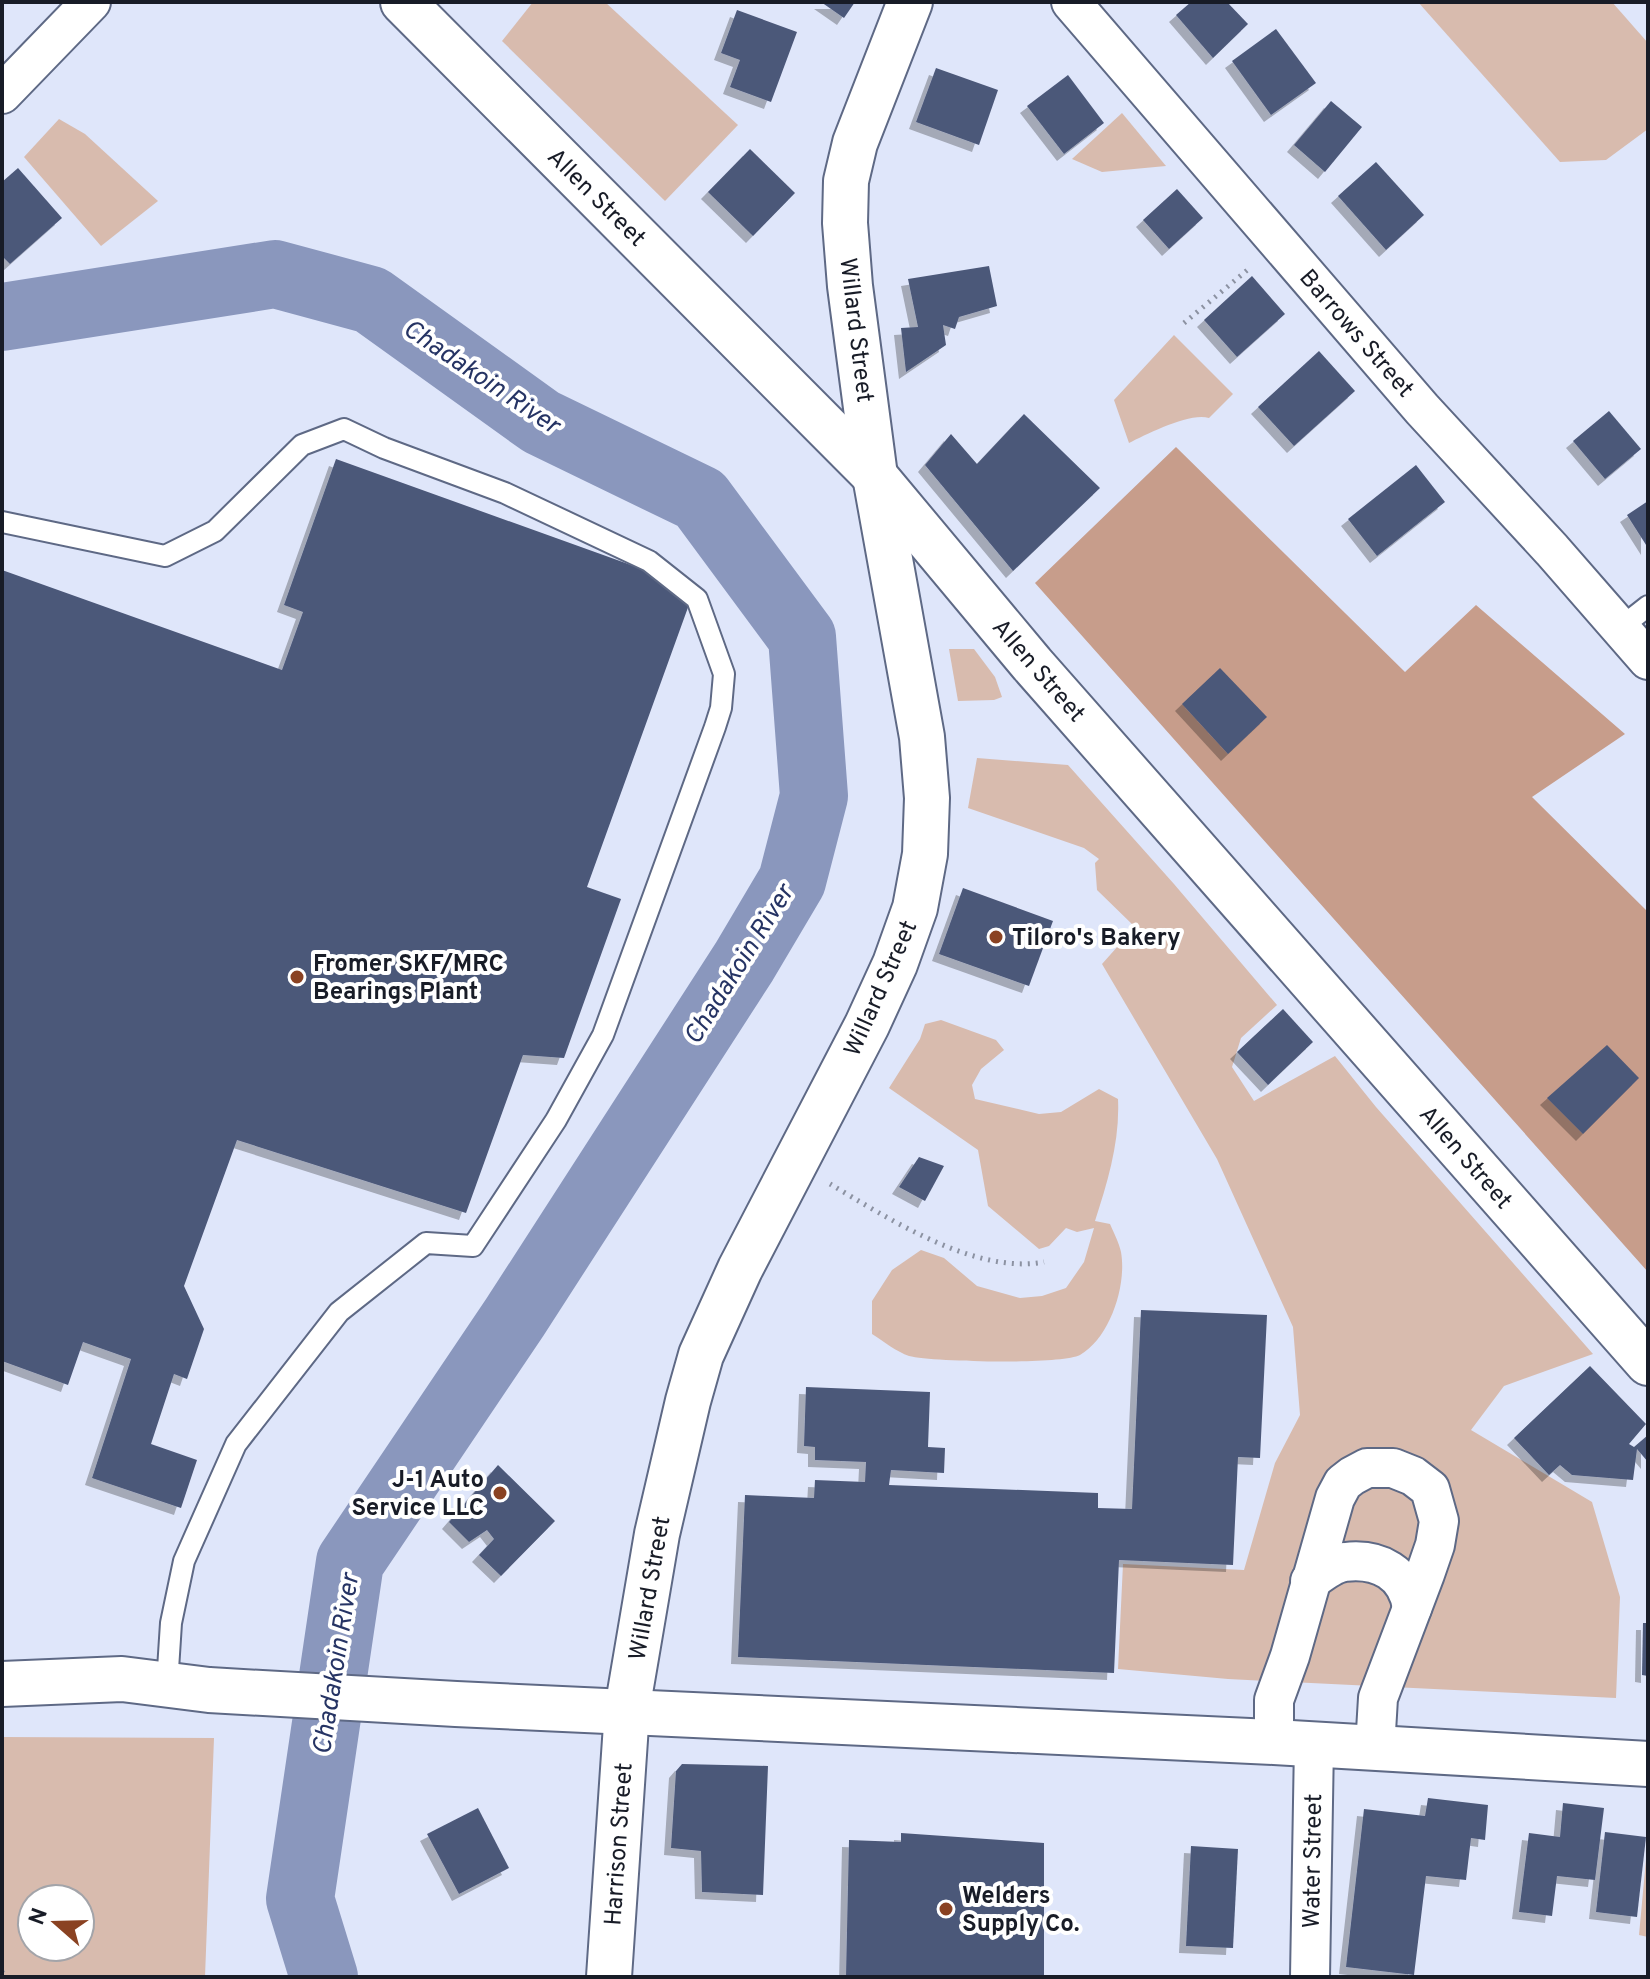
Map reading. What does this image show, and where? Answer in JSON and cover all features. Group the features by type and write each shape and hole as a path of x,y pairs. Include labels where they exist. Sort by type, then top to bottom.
{"street":[{"path":"2,94 91,2"},
{"name":"Allen Street","path":"403,2 875,476 1032,664 1648,1363"},
{"name":"Willard Street","path":"627,1710 657,1534 701,1355 740,1269 867,1025 895,964 915,908 925,854 927,798 922,737 875,476 850,286 845,223 846,181 855,143 910,2"},
{"name":"Barrows Street","path":"1071,2 1422,409 1634,617 1648,660"},
{"name":"Water Street","path":"1310,1977 1294,1743 1274,1700 1328,1515 1343,1483 1367,1468 1379,1467 1402,1470 1430,1489 1439,1521 1435,1545 1378,1698 1375,1748"},
{"path":"1310,1581 1342,1562 1377,1565 1405,1583 1412,1608"},
{"path":"2,1684 122,1679 188,1687 456,1704 1294,1743 1648,1764"},
{"name":"Harrison Street","path":"609,1977 627,1710"}],"lane":[{"path":"2,522 165,556 215,531 302,445 344,429 384,448 505,493 649,561 697,599 711,645 724,674 721,708 715,727 603,1035 556,1120 473,1246 426,1243 339,1312 236,1444 184,1561 171,1623 188,1687"}],"path":[{"path":"1184,323 1258,262"},
{"path":"794,1164 947,1248 998,1261 1031,1265 1044,1262"},
{"path":"2,1972 8,1977"}],"shaded area":[{"path":"533,2 605,2 738,125 665,201 502,41"},
{"path":"1418,2 1612,2 1648,43 1648,129 1606,160 1560,162"},
{"path":"1122,113 1166,166 1102,172 1072,159"},
{"path":"59,119 85,134 158,201 101,246 24,157"},
{"path":"1174,335 1233,394 1209,418 1180,421 1129,443 1114,400"},
{"path":"1176,447 1405,672 1476,605 1625,734 1532,797 1648,912 1648,1272 1035,583"},
{"path":"949,649 974,649 995,677 1002,697 958,701"},
{"path":"977,758 1068,765 1277,1005 1241,1038 1232,1067 1254,1101 1335,1056 1593,1354 1504,1386 1471,1430 1592,1502 1620,1597 1616,1698 1228,1679 1118,1669 1123,1564 1244,1570 1275,1463 1300,1415 1293,1327 1217,1159 1102,964 1135,927 1097,890 1095,863 1099,859 1084,848 968,808"},
{"path":"941,1020 996,1040 1004,1050 981,1069 972,1085 975,1099 1039,1114 1061,1112 1099,1089 1118,1099 1115,1146 1095,1221 1110,1224 1121,1252 1119,1295 1108,1324 1091,1347 1080,1355 1023,1361 922,1358 904,1354 872,1334 872,1301 892,1270 921,1250 944,1258 977,1286 1020,1298 1042,1296 1066,1288 1084,1262 1094,1228 1077,1232 1066,1228 1049,1246 1039,1249 988,1206 978,1150 889,1088 920,1039 925,1024"},
{"path":"2,1737 214,1738 205,1977 2,1977"},
{"path":"1648,1838 1648,1937 1639,1935"}],"building":[{"path":"821,2 855,2 844,18"},
{"path":"1191,2 1227,2 1248,24 1213,58 1176,15"},
{"path":"737,10 797,32 771,102 730,87 740,60 721,53"},
{"path":"1276,29 1316,83 1271,115 1232,61"},
{"path":"936,68 998,90 979,145 916,122"},
{"path":"1068,75 1104,123 1064,154 1027,106"},
{"path":"1331,101 1362,127 1325,172 1294,145"},
{"path":"750,149 795,193 753,236 708,192"},
{"path":"1376,162 1424,215 1386,250 1338,196"},
{"path":"18,168 62,218 10,264 2,256 2,182"},
{"path":"1177,189 1203,218 1169,249 1143,220"},
{"path":"989,266 997,306 959,317 955,329 943,325 946,345 906,372 901,328 918,327 908,279"},
{"path":"1252,276 1285,314 1237,357 1204,320"},
{"path":"1319,351 1355,391 1294,446 1258,407"},
{"path":"1609,411 1641,449 1605,479 1573,441"},
{"path":"1024,414 1100,488 1013,571 925,465 951,434 977,464"},
{"name":"Fromer SKF/MRC Bearings Plant","path":"336,459 695,588 587,887 621,899 564,1058 523,1055 466,1213 237,1140 184,1286 204,1329 187,1379 174,1374 151,1444 197,1460 181,1508 92,1478 131,1359 83,1342 68,1385 2,1361 2,570 282,670 303,612 284,605"},
{"path":"1416,465 1445,502 1377,556 1348,519"},
{"path":"1648,501 1648,548 1627,515"},
{"path":"1220,668 1267,717 1228,754 1182,704"},
{"name":"Tiloro's Bakery","path":"963,888 1053,921 1029,986 939,954"},
{"path":"1283,1009 1313,1042 1268,1085 1237,1052"},
{"path":"1607,1045 1639,1078 1583,1134 1547,1098"},
{"path":"919,1157 944,1166 925,1201 899,1187"},
{"path":"1141,1310 1267,1315 1260,1458 1238,1457 1233,1565 1119,1560 1114,1673 738,1657 745,1495 814,1498 815,1480 865,1482 866,1462 815,1460 815,1447 804,1446 806,1387 930,1392 928,1447 945,1448 944,1473 891,1470 889,1485 1098,1493 1098,1508 1132,1509"},
{"path":"1590,1366 1646,1424 1629,1444 1634,1447 1648,1435 1648,1462 1637,1449 1633,1480 1572,1475 1560,1465 1549,1475 1514,1438"},
{"name":"J-1 Auto Service LLC","path":"498,1465 555,1521 501,1576 479,1555 494,1539 487,1530 469,1542 449,1522"},
{"path":"1643,1623 1648,1623 1648,1676 1642,1675"},
{"path":"682,1764 768,1766 763,1895 702,1892 701,1851 671,1848 676,1771"},
{"path":"1428,1798 1488,1805 1485,1840 1471,1838 1466,1880 1426,1876 1414,1975 1346,1967 1364,1809 1425,1816"},
{"path":"1563,1803 1604,1808 1595,1880 1557,1876 1552,1916 1519,1912 1529,1833 1560,1837"},
{"path":"478,1808 509,1868 459,1894 427,1834"},
{"path":"1605,1832 1646,1837 1637,1917 1596,1912"},
{"name":"Welders Supply Co.","path":"901,1833 1044,1843 1044,1976 846,1976 849,1840 901,1842"},
{"path":"1191,1846 1238,1849 1233,1948 1186,1946"}],"waterway":[{"name":"Chadakoin River","path":"2,317 275,274 371,300 541,422 700,499 802,637 814,796 792,881 744,962 515,1317 350,1562 300,1899 324,1977"}],"place":[{"name":"Tiloro's Bakery","path":"996,937"},
{"name":"Fromer SKF/MRC Bearings Plant","path":"297,977"},
{"name":"J-1 Auto Service LLC","path":"500,1493"},
{"name":"Welders Supply Co.","path":"946,1909"}]}
